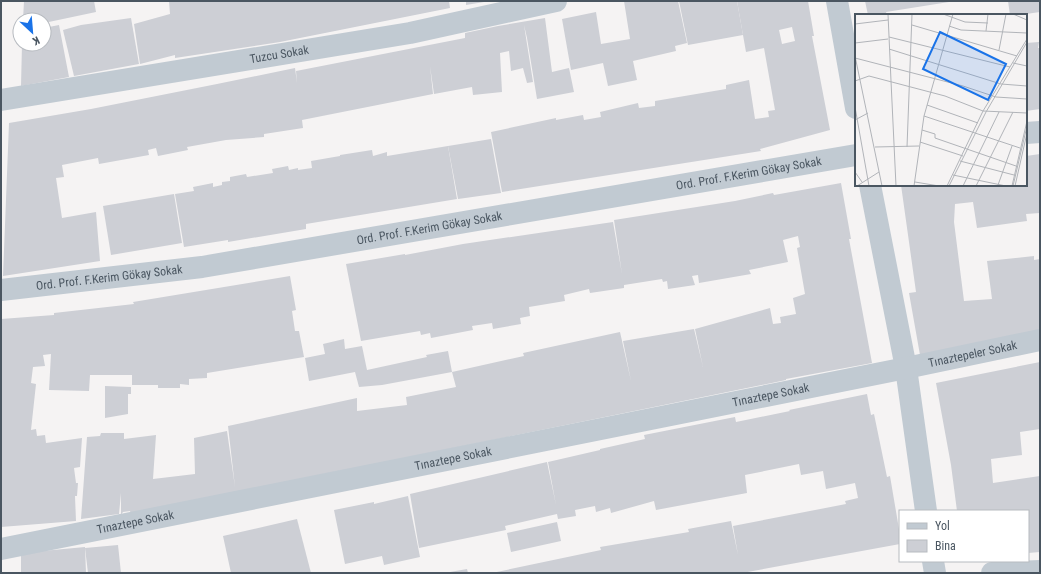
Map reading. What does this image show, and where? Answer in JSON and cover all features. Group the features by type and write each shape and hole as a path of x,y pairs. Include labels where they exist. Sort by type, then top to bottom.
{"street":[{"name":"Tuzcu Sokak","path":"1,100 410,33 556,1"},
{"path":"837,1 855,102"},
{"path":"1027,133 1040,132"},
{"name":"Ord. Prof. F.Kerim Gökay Sokak","path":"1,290 202,266 855,154"},
{"path":"870,186 906,368 926,510"},
{"name":"Tınaztepeler Sokak","path":"906,368 1040,340"},
{"name":"Tınaztepe Sokak","path":"1,549 906,368"},
{"path":"933,562 935,573"},
{"path":"992,573 1040,571"}],"building":[{"path":"24,1 94,1 96,12 52,21 52,12 23,12"},
{"path":"169,1 449,1 450,8 280,42 175,58 175,55 140,64 134,24 170,14"},
{"path":"466,1 484,1 484,2 466,5"},
{"path":"624,1 678,1 687,43 675,46 676,51 633,61 637,80 608,86 603,63 571,70 562,19 596,12 601,44 630,39"},
{"path":"679,1 737,1 743,35 688,45"},
{"path":"737,1 808,1 814,36 812,36 830,130 760,149 761,151 502,192 491,132 556,118 556,120 583,115 584,120 601,117 600,112 638,103 639,108 655,106 655,101 726,89 726,85 749,80 755,119 769,117 768,111 775,110 764,48 746,52","holes":["792,27 795,41 782,44 779,30"]},
{"path":"865,1 949,1 886,12 887,14 868,14"},
{"path":"1008,1 1040,1 1040,12 1010,14"},
{"path":"131,18 139,64 74,76 63,30 81,25"},
{"path":"545,18 552,72 569,68 574,92 537,99 524,25 533,82 527,83 523,68 511,71 509,51 500,53 502,92 473,95 472,87 434,94 430,66 433,94 302,120 303,128 264,134 264,137 226,140 187,147 188,150 158,156 156,148 148,150 149,155 99,164 98,158 62,165 64,177 56,178 62,218 96,212 100,261 3,276 9,123 91,109 295,68 297,83 296,71 465,38 465,33"},
{"path":"59,25 69,77 21,86 22,52 52,52 52,26"},
{"path":"1039,42 1040,109 1027,111 1027,43"},
{"path":"491,139 501,193 458,199 448,146"},
{"path":"448,146 457,199 306,224 306,229 228,242 228,240 184,247 175,194 194,191 193,187 213,183 213,187 222,185 222,182 230,181 230,177 246,174 247,177 273,173 272,169 288,166 289,170 298,168 298,170 312,168 311,161 340,155 372,150 373,156 387,152 387,156"},
{"path":"1040,154 1040,213 1026,214 1027,221 977,228 973,202 955,204 954,222 964,301 992,299 987,261 1034,256 1034,260 1040,259 1040,332 920,355 909,293 916,292 901,186 1027,186 1027,156"},
{"path":"841,183 851,239 849,239 872,363 786,379 131,514 130,511 123,512 121,515 121,493 119,514 81,519 87,437 100,436 101,433 124,433 124,439 156,435 153,479 195,474 194,438 227,431 235,487 228,426 357,398 357,411 407,405 406,397 456,387 452,372 524,356 523,353 620,332 631,381 623,341 694,329 703,367 695,329 770,308 773,324 781,323 780,317 796,314 793,298 805,294 797,248 800,247 798,236 783,240 788,262 749,270 751,274 699,283 698,275 692,276 695,285 668,289 667,281 663,282 662,279 624,285 624,288 590,293 589,289 564,295 565,301 529,307 530,316 520,318 521,324 493,329 492,323 472,326 473,330 431,338 430,333 421,335 420,331 361,341 346,264 463,244 613,222 622,274 614,220"},
{"path":"174,194 182,243 111,255 103,206"},
{"path":"290,276 296,310 292,311 295,331 299,331 304,357 207,373 207,378 189,379 189,385 180,384 180,388 158,388 158,385 132,385 132,375 90,375 89,391 49,390 51,354 43,355 45,366 33,367 31,383 36,384 31,430 36,429 37,436 45,435 46,443 82,438 80,467 74,468 76,483 78,483 77,496 75,496 76,521 1,527 1,319 54,315 54,313 134,304 133,302"},
{"path":"344,339 345,349 362,346 367,370 448,351 452,372 382,385 359,387 355,372 309,381 305,358 325,354 323,344"},
{"path":"1040,362 1040,429 1020,432 1022,455 991,459 993,483 1040,476 1040,552 1029,553 1029,510 957,510 951,465 936,383"},
{"path":"105,386 131,387 131,394 128,394 128,414 105,418"},
{"path":"867,394 871,415 874,414 887,477 890,476 899,529 899,544 742,573 492,573 601,550 600,547 689,532 688,529 731,521 738,555 733,526 846,504 845,501 858,498 855,483 826,489 823,471 801,475 799,464 745,475 747,493 656,510 654,501 611,513 610,508 596,512 595,506 575,510 576,516 558,519 557,514 505,526 506,530 419,548 410,494 547,462 556,505 548,462 645,439 644,435 735,417 736,422 790,411 789,410"},
{"path":"408,496 420,557 384,565 382,556 345,564 334,510 374,502 374,504"},
{"path":"297,519 311,573 231,573 223,536"},
{"path":"557,522 561,541 511,552 507,533"},
{"path":"118,545 121,573 88,573 85,548"},
{"path":"85,547 86,573 21,573 21,553"},
{"path":"467,569 468,573 450,573 450,572"}]}
